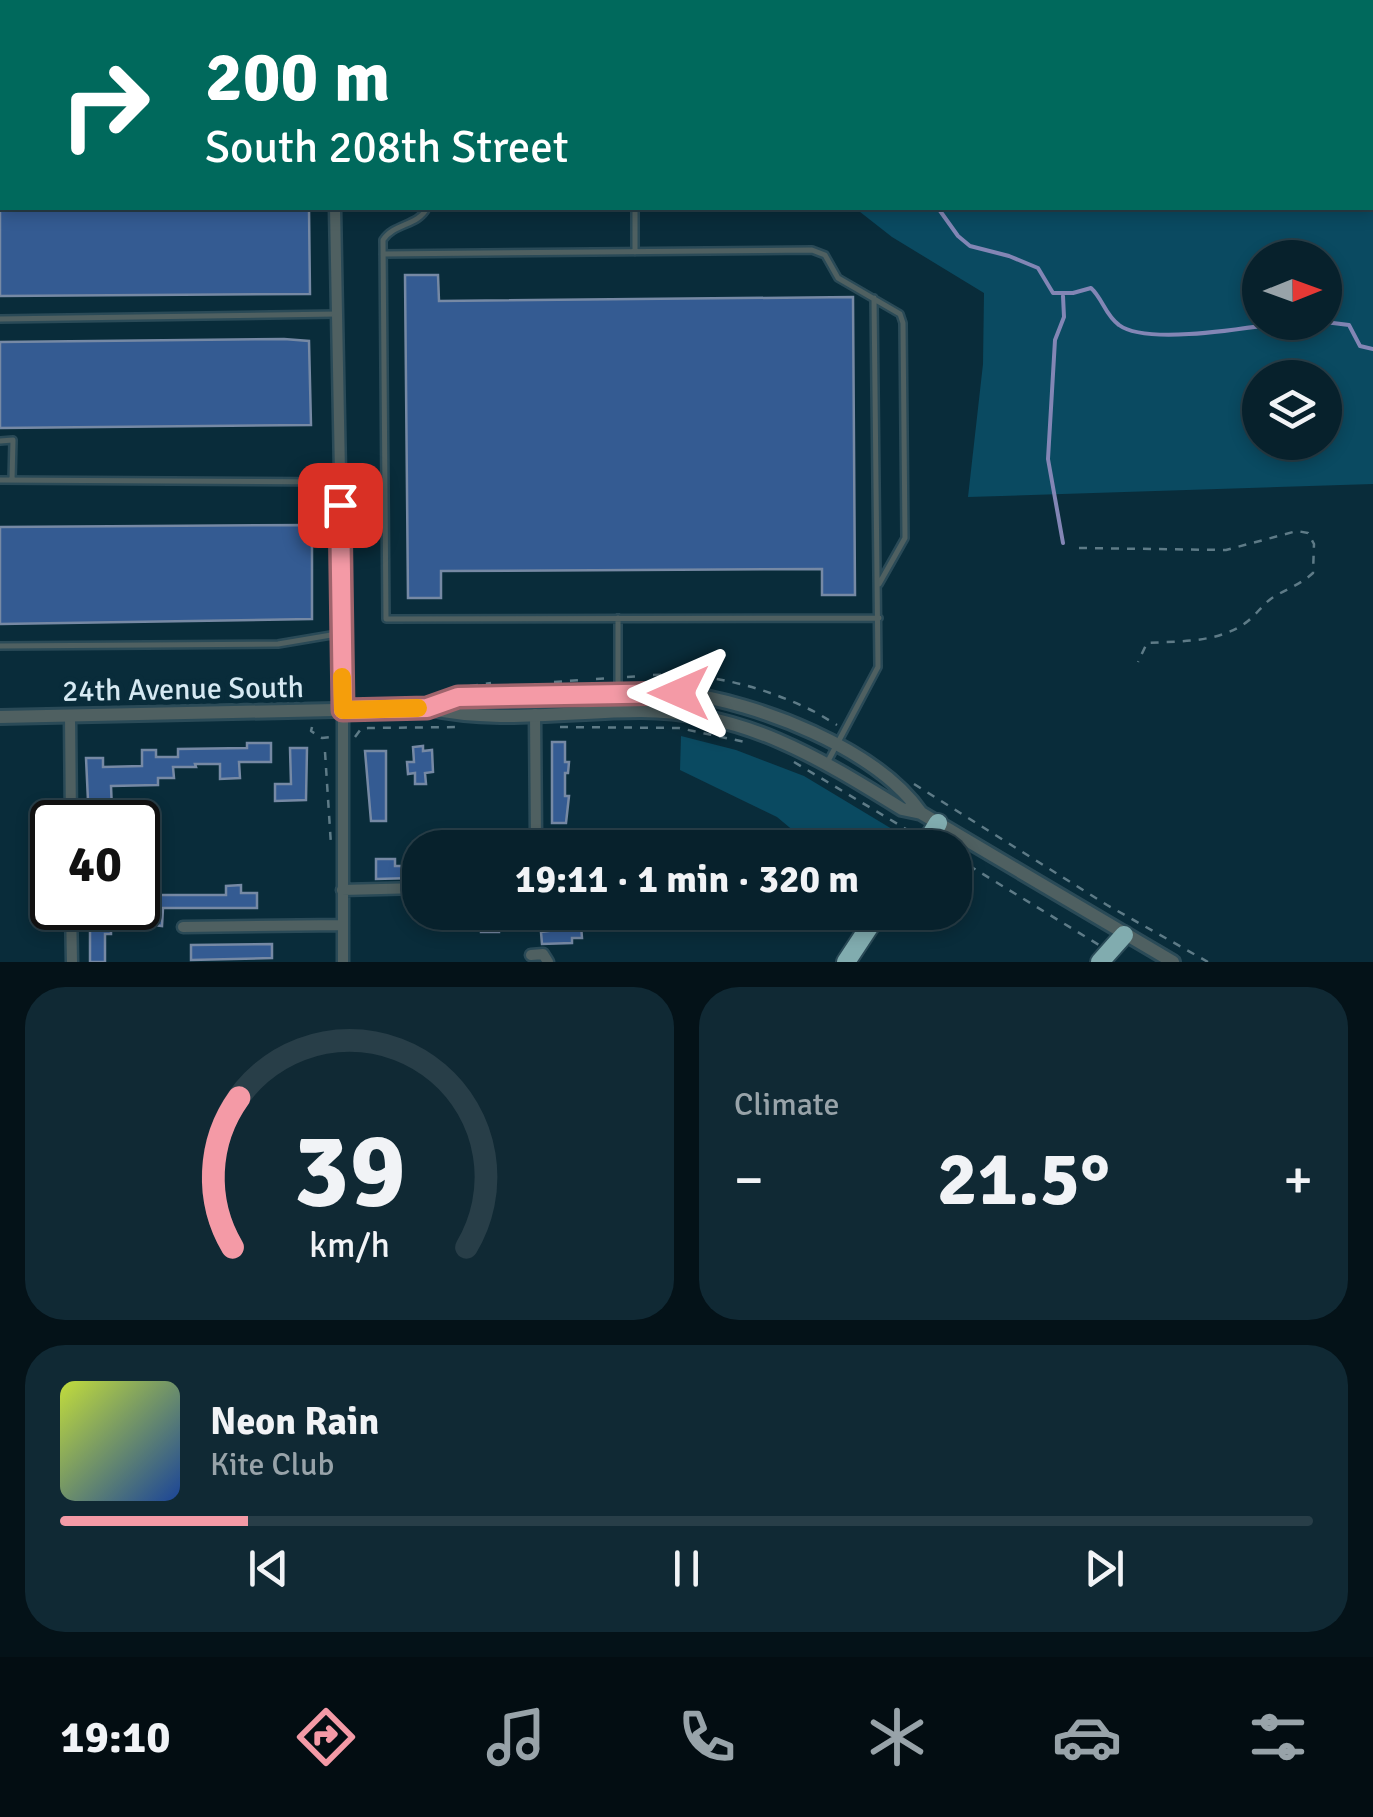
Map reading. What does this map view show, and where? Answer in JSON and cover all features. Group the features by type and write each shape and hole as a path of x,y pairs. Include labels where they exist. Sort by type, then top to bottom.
{"highway":[{"path":"934,830 938,823"},
{"path":"846,962 867,930"},
{"path":"1100,962 1124,934"}],"street":[{"path":"335,210 343,962"},
{"name":"24th Avenue South","path":"427,708 458,697 617,694 679,693 728,703 784,719 836,745 905,790 921,813"},
{"name":"24th Avenue South","path":"0,717 427,708 459,716 646,711 688,714 736,724 789,743 902,808 921,813 1173,962"},
{"path":"536,714 536,830"},
{"path":"70,716 71,800"},
{"path":"342,890 402,888"},
{"path":"182,928 343,925"},
{"path":"72,930 72,962"},
{"path":"531,955 543,954 548,962"}],"lane":[{"path":"426,210 418,220 387,234 383,254 386,619 879,618"},
{"path":"635,210 636,252"},
{"path":"383,254 812,250 825,255 838,278 900,314 904,345 906,538 879,584"},
{"path":"827,762 878,667 874,298"},
{"path":"0,319 336,314"},
{"path":"0,440 12,440 12,480"},
{"path":"0,480 340,482"},
{"path":"617,694 618,618"},
{"path":"0,646 278,644 342,634"}],"path":[{"path":"1079,548 1226,550 1297,532 1308,533 1314,544 1313,573 1299,586 1270,599 1248,621 1229,632 1196,640 1147,643 1138,662"},
{"path":"654,675 740,684 815,712"},
{"path":"354,738 361,729 368,728 471,726"},
{"path":"312,727 312,731 324,737"},
{"path":"560,728 679,728 752,744"},
{"path":"784,757 902,830"},
{"path":"914,784 1107,905 1208,962"},
{"path":"972,866 1084,934"}],"shaded area":[{"path":"858,210 1373,210 1373,484 968,497 983,364 984,293 892,237"},
{"path":"681,736 736,750 804,776 894,830 793,830 777,817 680,770"}],"building":[{"path":"0,210 309,210 310,294 0,296"},
{"path":"405,275 438,275 439,301 853,297 855,595 822,595 822,569 441,571 441,598 408,598"},
{"path":"309,341 311,425 0,428 0,342"},
{"path":"312,525 312,619 0,624 0,527"},
{"path":"552,742 565,742 565,762 569,762 565,773 565,796 569,796 566,823 552,823"},
{"path":"247,743 271,743 271,762 239,762 240,778 220,779 220,764 173,767 174,778 158,778 158,785 111,786 112,800 88,800 86,758 103,758 103,767 142,766 142,750 156,750 156,757 178,757 178,749 247,748"},
{"path":"423,746 423,751 432,750 433,772 425,773 426,784 415,784 415,773 408,774 407,762 414,762 413,747"},
{"path":"290,748 307,748 306,800 275,801 275,784 291,784"},
{"path":"365,751 386,751 386,821 371,821"},
{"path":"376,859 395,859 395,866 402,866 402,878 376,879"},
{"path":"241,885 241,893 257,893 257,908 163,908 160,926 160,895 226,895 226,886"},
{"path":"90,930 111,930 111,934 105,934 105,962 90,962"},
{"path":"581,930 582,938 572,938 572,943 542,944 541,932"},
{"path":"272,944 272,958 191,960 191,945"}],"waterway":[{"path":"939,210 970,246 1038,268 1053,293 1091,288 1114,321 1133,331 1175,335 1242,328"},
{"path":"1063,296 1064,317 1055,340 1048,459 1063,543"},
{"path":"1342,324 1349,325 1360,346 1373,349"}],"slow traffic":[{"path":"342,677 343,710 418,708"}],"route":[{"path":"340,505 343,710 427,708 458,697 679,693"}]}
